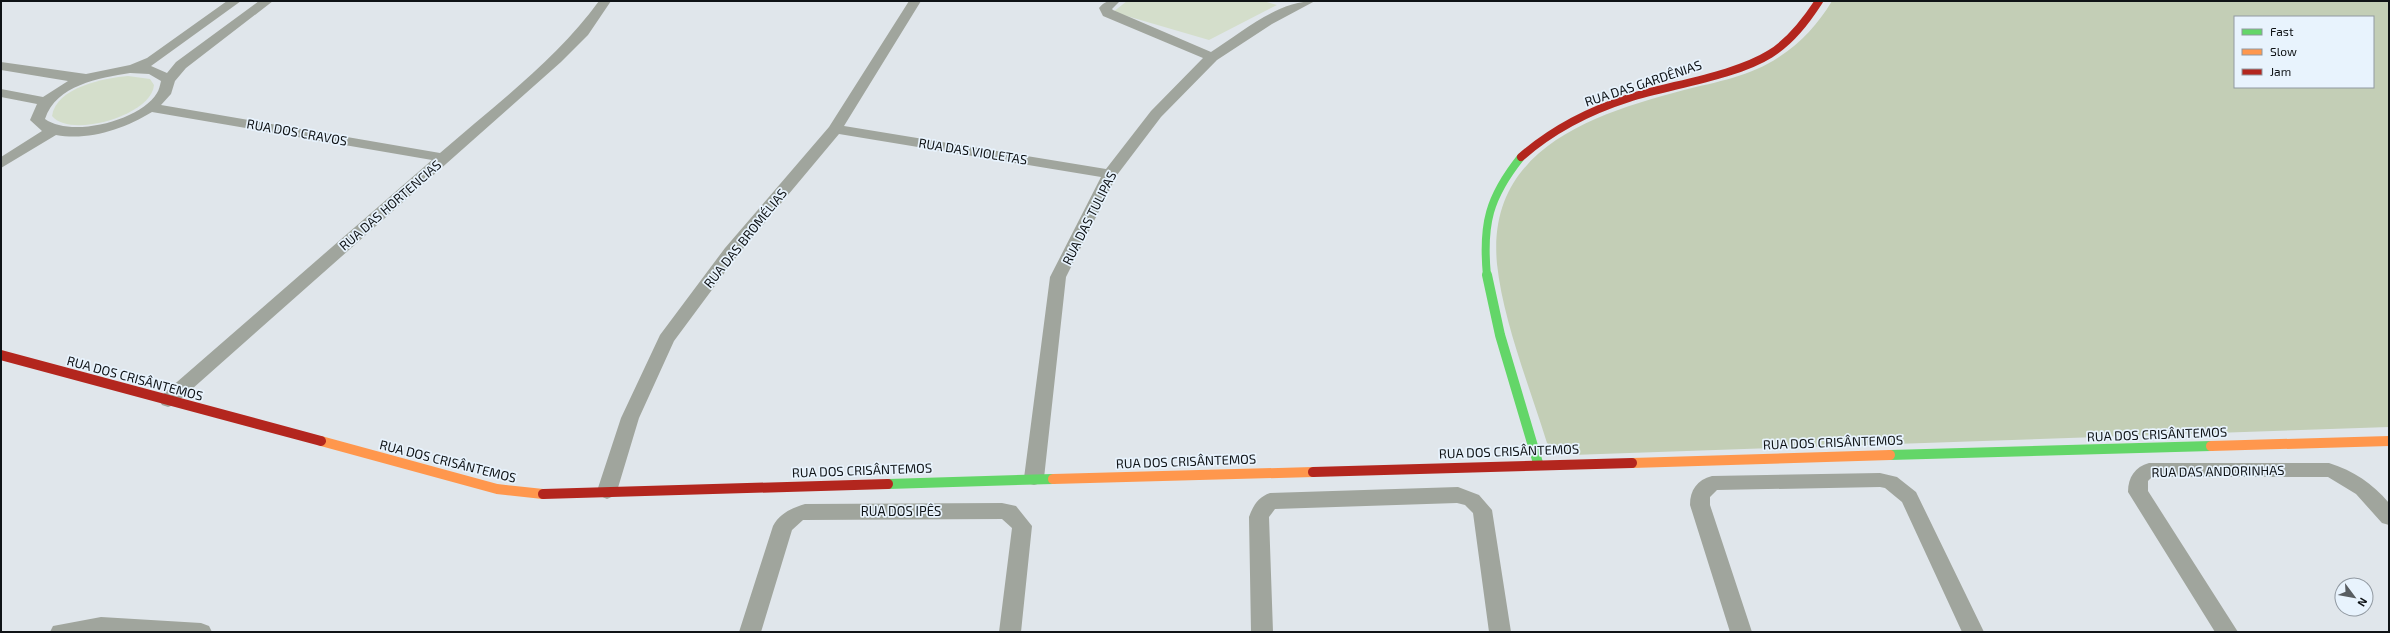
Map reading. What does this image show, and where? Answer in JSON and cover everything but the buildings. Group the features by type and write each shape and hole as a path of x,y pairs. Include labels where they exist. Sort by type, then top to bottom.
{"street":[{"path":"235,1 152,61 130,69 88,78 71,85 45,102 38,111 37,120 41,127 52,131 69,133 90,131 126,120 150,108 162,98 168,88 168,80 181,65 267,1"},
{"name":"RUA DAS HORTENCIAS","path":"168,400 556,59 583,32 604,1"},
{"name":"RUA DAS BROMÉLIAS","path":"607,491 630,418 666,339 732,252 835,129 915,1"},
{"path":"1114,1 1105,8 1108,13 1212,57"},
{"path":"1279,1 1302,4"},
{"name":"RUA DAS GARDÊNIAS","path":"1538,463 1491,302 1486,272 1485,230 1494,194 1515,163 1537,141 1573,119 1638,95 1736,68 1770,54 1796,31 1812,13 1819,1"},
{"name":"RUA DAS TULIPAS","path":"1034,478 1058,277 1110,174 1156,114 1212,57 1267,21 1302,4"},
{"path":"1,66 61,76 88,78"},
{"path":"130,69 148,70 161,73 168,80"},
{"path":"1,93 45,102"},
{"name":"RUA DOS CRAVOS","path":"150,108 444,158"},
{"name":"RUA DAS VIOLETAS","path":"835,129 1110,174"},
{"path":"1,164 52,131"},
{"name":"RUA DOS CRISÂNTEMOS","path":"1,355 497,489 529,494 1538,463 2389,441"},
{"name":"RUA DAS ANDORINHAS","path":"2226,632 2138,492 2137,482 2142,474 2149,470 2329,470 2342,474 2368,490 2389,517"},
{"path":"1742,632 1700,505 1700,494 1705,487 1712,483 1880,480 1890,482 1909,497 1973,632"},
{"path":"1262,632 1260,518 1262,509 1270,501 1458,495 1472,500 1482,510 1500,632"},
{"name":"RUA DOS IPÊS","path":"750,632 783,526 797,514 805,512 1002,511 1009,512 1022,526 1010,632"},
{"path":"61,632 101,626 201,632"}],"green space":[{"path":"1127,1 1263,1 1277,5 1209,40 1113,12"},
{"path":"1832,1 2389,1 2389,427 1572,455 1547,443 1511,331 1500,286 1497,264 1498,224 1509,191 1528,164 1553,142 1582,125 1615,111 1684,90 1733,78 1757,69 1768,64 1795,45 1815,25"},
{"path":"128,76 150,79 154,85 150,96 140,106 126,114 92,124 76,125 62,123 52,116 55,106 62,98 72,91 95,82"}],"traffic: fast":[{"path":"1521,157 1503,180 1492,204 1486,229 1485,255 1493,308 1538,463"},
{"path":"1890,455 2211,446"},
{"path":"888,484 1053,479"}],"traffic: slow":[{"path":"321,441 497,489 529,494 543,494"},
{"path":"2211,446 2389,441"},
{"path":"1632,463 1890,455"},
{"path":"1053,479 1313,472"}],"traffic: jam":[{"path":"1521,157 1560,127 1605,106 1737,68 1770,54 1791,37 1804,23 1819,1"},
{"path":"1,355 321,441"},
{"path":"1313,472 1632,463"},
{"path":"543,494 888,484"}]}
